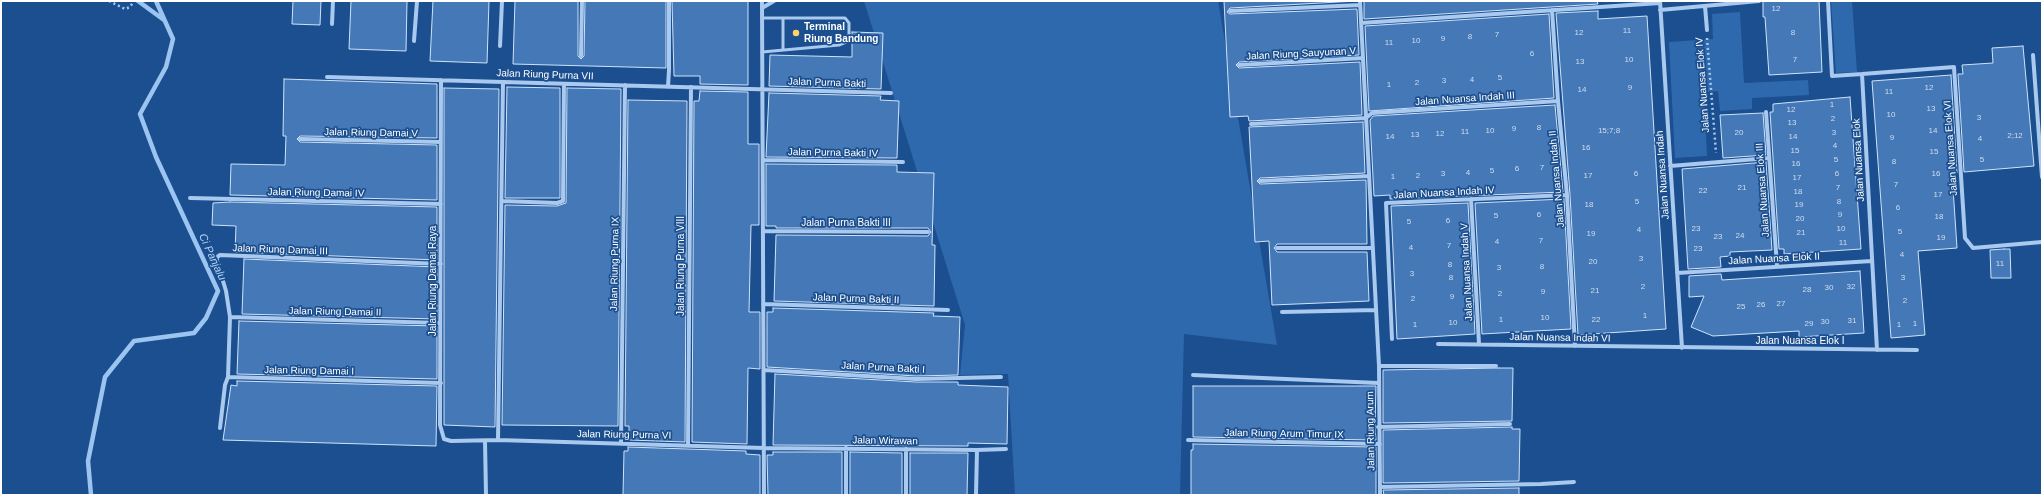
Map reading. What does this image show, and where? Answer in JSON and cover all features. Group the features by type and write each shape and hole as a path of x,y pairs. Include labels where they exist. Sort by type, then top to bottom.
{"street":[{"path":"332,24 333,1"},
{"path":"414,41 417,1"},
{"path":"500,46 502,1"},
{"path":"581,56 582,1"},
{"path":"668,84 669,1"},
{"path":"762,1 764,495"},
{"path":"762,8 774,1"},
{"path":"1660,10 1758,1"},
{"path":"1828,1 1832,76 1862,74"},
{"path":"1361,23 1380,20 1660,2"},
{"name":"Jalan Nuansa Indah","path":"1660,2 1682,348"},
{"path":"1230,11 1360,3"},
{"name":"Jalan Riung Arum","path":"1360,3 1379,366 1378,427 1380,444 1380,495"},
{"name":"Jalan Nuansa Elok IV","path":"1705,6 1707,30"},
{"name":"Jalan Nuansa Indah II","path":"1552,10 1558,101 1567,195 1575,346"},
{"path":"2033,55 2042,177"},
{"name":"Jalan Riung Sauyunan V","path":"1239,65 1363,58"},
{"name":"Jalan Nuansa Elok VI","path":"1862,74 1954,67 1965,238 1973,248 2042,242"},
{"name":"Jalan Nuansa Elok","path":"1862,74 1877,350"},
{"name":"Jalan Riung Purna VII","path":"327,77 564,84 668,84 691,87 762,89"},
{"name":"Jalan Riung Damai Raya","path":"441,80 440,425 444,439 451,441 485,442"},
{"path":"498,440 503,82"},
{"path":"502,201 557,203 563,201 564,84"},
{"name":"Jalan Riung Purna IX","path":"621,443 625,85"},
{"name":"Jalan Riung Purna VIII","path":"688,444 691,87"},
{"name":"Jalan Purna Bakti","path":"762,89 891,93"},
{"name":"Jalan Nuansa Indah III","path":"1366,118 1372,113 1558,101"},
{"name":"Jalan Nuansa Elok III","path":"1766,112 1777,266"},
{"path":"1251,124 1366,118"},
{"name":"Jalan Riung Damai V","path":"300,139 441,142"},
{"path":"1670,166 1769,158"},
{"name":"Jalan Purna Bakti IV","path":"763,160 903,162"},
{"path":"1260,181 1369,176"},
{"name":"Jalan Nuansa Indah IV","path":"1392,339 1386,203 1567,195"},
{"name":"Jalan Riung Damai IV","path":"190,198 441,204"},
{"name":"Jalan Nuansa Indah V","path":"1472,199 1479,344"},
{"name":"Jalan Purna Bakti III","path":"763,231 928,232"},
{"path":"1277,248 1373,248"},
{"name":"Jalan Riung Damai III","path":"228,377 230,317 226,291 217,260 217,257 220,255 440,264"},
{"name":"Jalan Nuansa Elok II","path":"1677,273 1872,261"},
{"name":"Jalan Purna Bakti II","path":"763,304 948,310"},
{"path":"1282,312 1376,310"},
{"name":"Jalan Riung Damai II","path":"230,317 440,323"},
{"name":"Jalan Nuansa Indah VI","path":"1438,344 1682,348"},
{"name":"Jalan Nuansa Elok I","path":"1682,348 1917,350"},
{"path":"1379,366 1496,366"},
{"name":"Jalan Purna Bakti I","path":"764,370 916,379 1001,377"},
{"path":"1193,375 1378,383"},
{"path":"220,428 225,385 228,377"},
{"name":"Jalan Riung Damai I","path":"228,377 441,383"},
{"path":"1378,427 1510,424"},
{"name":"Jalan Riung Purna VI","path":"485,442 498,440 688,444 764,448"},
{"name":"Jalan Riung Arum Timur IX","path":"1188,440 1380,444"},
{"path":"485,442 486,495"},
{"name":"Jalan Wirawan","path":"764,448 1006,449"},
{"path":"846,448 846,495"},
{"path":"906,449 906,495"},
{"path":"976,495 977,450"},
{"path":"1380,486 1541,484 1574,482"}],"lane":[{"path":"762,18 845,18 849,23 849,35 846,42 839,45 762,52"},
{"path":"782,50 783,18"}],"path":[{"path":"109,1 125,9 134,1"},
{"name":"Jalan Nuansa Elok IV","path":"1707,30 1716,162"}],"shaded area":[{"path":"864,1 1218,1 1277,345 1184,334 1180,495 1015,495 1008,374 960,375 965,325"},
{"path":"1831,1 1852,1 1857,72 1836,73"},
{"path":"1740,12 1744,83 1808,80 1809,95 1752,98 1752,109 1720,111 1718,91 1704,92 1707,156 1675,158 1669,42 1713,39 1712,14"}],"building":[{"path":"293,1 321,1 320,25 292,24"},
{"path":"351,1 407,1 406,51 349,49"},
{"path":"433,1 489,1 487,63 430,61"},
{"path":"515,1 578,1 578,56 581,59 584,56 585,1 666,1 666,68 513,64"},
{"path":"672,1 748,1 748,85 700,84 700,76 674,76"},
{"path":"1224,1 1357,1 1230,8 1227,12 1230,14 1357,9 1359,55 1239,62 1236,65 1239,68 1360,62 1362,115 1249,121 1248,116 1230,117"},
{"path":"1364,1 1597,1 1598,4 1364,19"},
{"path":"1763,1 1819,1 1822,72 1769,75 1765,17 1763,17"},
{"path":"1598,11 1598,19 1647,16 1666,329 1578,335 1570,195 1556,13"},
{"path":"1549,14 1554,98 1369,111 1365,26"},
{"path":"852,32 883,33 881,89 769,86 770,55 852,57"},
{"path":"2023,46 2034,166 1964,172 1958,74 1963,74 1962,65 1993,63 1992,48"},
{"path":"1951,75 1957,173 1952,173 1957,248 1918,251 1925,335 1891,338 1872,81"},
{"path":"284,79 437,84 437,138 300,136 297,139 300,142 437,145 437,200 230,195 231,164 285,165 286,136 283,136"},
{"path":"507,87 560,88 560,198 505,198"},
{"path":"444,88 499,89 495,427 444,425"},
{"path":"567,88 621,89 618,426 502,425 505,205 557,206 566,203"},
{"path":"700,91 748,92 748,144 759,144 759,225 751,225 749,312 760,312 760,369 748,368 747,444 692,442 694,101 699,101"},
{"path":"769,93 881,96 880,100 899,101 897,158 766,157"},
{"path":"1850,97 1861,249 1784,254 1784,249 1779,249 1770,112 1773,112 1773,104"},
{"path":"628,100 687,101 685,442 629,440 629,426 625,426"},
{"path":"1555,105 1563,192 1390,199 1390,195 1374,196 1370,120 1373,116"},
{"path":"1763,113 1766,155 1723,158 1720,115"},
{"path":"1363,122 1365,173 1260,178 1257,181 1260,184 1366,180 1367,244 1277,244 1274,248 1277,252 1367,252 1369,301 1272,305 1269,241 1255,242 1249,127"},
{"path":"1766,162 1772,250 1730,252 1730,256 1720,257 1721,267 1688,269 1682,169"},
{"path":"766,164 897,165 897,172 934,173 932,245 935,245 934,306 774,301 776,235 928,236 931,232 928,228 776,228 776,226 766,226"},
{"path":"1564,199 1571,329 1482,334 1475,203"},
{"path":"230,202 437,207 437,260 235,252 236,226 212,225 213,203"},
{"path":"1468,203 1475,334 1397,339 1391,206"},
{"path":"2010,249 2011,278 1991,278 1990,250"},
{"path":"244,259 437,267 437,319 242,314"},
{"path":"1860,271 1864,333 1799,337 1799,331 1713,336 1691,327 1704,296 1689,297 1689,276 1721,274 1722,280"},
{"path":"773,308 934,313 933,316 960,317 958,375 916,376 767,367 767,312 773,312"},
{"path":"239,321 437,326 437,379 237,374"},
{"path":"1513,368 1512,421 1383,423 1383,370"},
{"path":"775,374 916,382 958,382 958,385 1008,387 1007,444 968,443 968,446 773,445"},
{"path":"237,381 437,386 436,446 223,440 231,385 237,386"},
{"path":"1193,386 1376,386 1376,440 1193,437"},
{"path":"1512,427 1512,429 1520,429 1519,481 1383,483 1383,430"},
{"path":"1193,444 1376,447 1376,495 1191,495 1191,450 1193,450"},
{"path":"628,447 746,451 746,454 760,455 760,495 623,495 624,451 628,451"},
{"path":"773,452 842,452 842,495 768,495 767,455 773,455"},
{"path":"850,452 902,453 902,495 850,495"},
{"path":"910,453 968,453 967,495 910,495"},
{"path":"1519,488 1519,495 1384,495 1383,490"}],"waterway":[{"path":"138,1 164,20"},
{"name":"Ci Panjalu","path":"91,495 88,461 105,377 134,341 194,333 206,318 218,291 156,157 140,114 166,67 173,39 156,1"}],"place":[{"name":"Terminal Riung Bandung","path":"796,33"}]}
